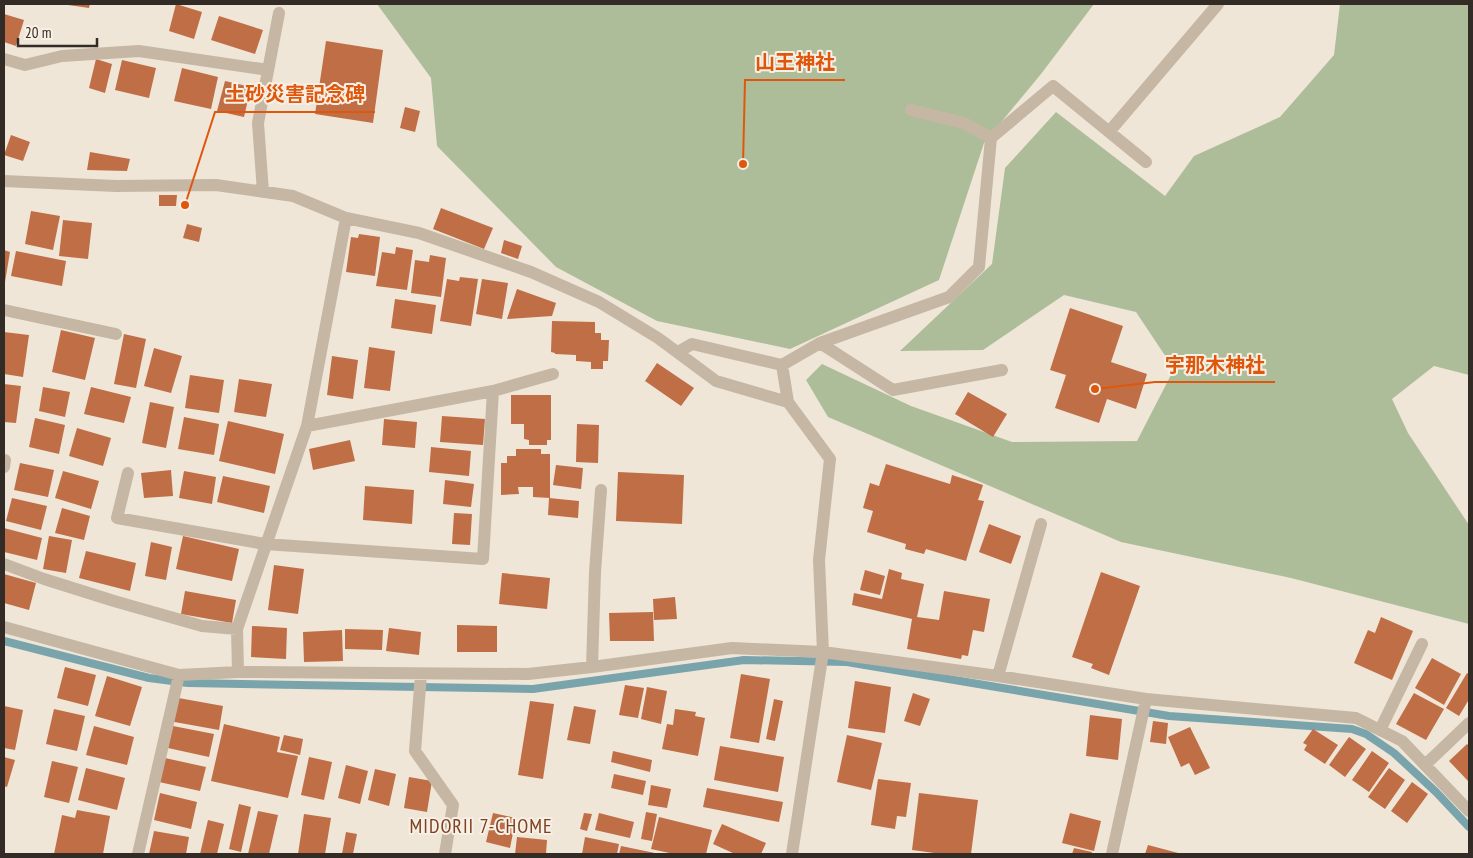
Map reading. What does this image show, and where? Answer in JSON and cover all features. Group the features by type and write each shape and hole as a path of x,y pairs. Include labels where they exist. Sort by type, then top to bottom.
{"street":[{"path":"1109,132 1218,4"},
{"path":"263,192 258,123 279,13"},
{"path":"4,59 25,65 62,56 139,51 268,70"},
{"path":"678,352 692,344 782,365 820,343 948,297 979,268 991,138 1053,86 1146,162"},
{"path":"911,110 964,122 991,138"},
{"path":"4,181 116,186 216,185 293,196 346,218 419,233 531,272 599,302 658,338 716,381 788,402"},
{"path":"238,672 237,629 307,426 346,218"},
{"path":"4,310 116,334"},
{"path":"820,343 894,390 1002,370"},
{"path":"782,365 788,402 830,459 819,560 823,652 792,854"},
{"path":"307,426 493,391 553,374"},
{"path":"128,474 117,518 265,544 483,559 493,391"},
{"path":"4,460 4,467"},
{"path":"592,667 595,572 602,490"},
{"path":"998,676 1042,524"},
{"path":"4,564 44,579 193,624 237,629"},
{"path":"4,627 179,675 238,672 528,674 732,648 823,652 1146,699 1356,718 1402,741 1469,811"},
{"path":"1380,730 1422,644"},
{"path":"421,674 415,751 453,805 445,854"},
{"path":"138,854 179,675"},
{"path":"1112,854 1146,699"},
{"path":"1425,765 1469,723"}],"green space":[{"path":"377,4 1094,4 1041,74 984,143 939,280 790,349 657,321 556,267 437,146 431,78"},
{"path":"1340,4 1469,4 1469,375 1434,366 1392,399 1408,433 1469,525 1469,624 1291,578 1121,542 828,417 806,380 822,364 911,406 1012,442 1137,441 1174,369 1136,312 1064,295 983,350 900,351 992,264 1005,168 1056,112 1165,196 1194,156 1280,117 1334,55"}],"building":[{"path":"68,4 90,4 89,8"},
{"path":"176,4 202,12 194,39 169,31"},
{"path":"4,14 24,20 16,46 4,42"},
{"path":"219,16 263,30 255,54 211,40"},
{"path":"326,41 383,50 373,123 315,114"},
{"path":"96,59 112,64 105,93 89,88"},
{"path":"122,60 156,68 149,98 115,90"},
{"path":"182,68 218,77 211,109 174,101"},
{"path":"225,81 251,87 244,117 217,111"},
{"path":"405,107 420,111 415,132 400,128"},
{"path":"11,135 30,142 23,161 4,155"},
{"path":"90,152 130,159 127,171 87,170"},
{"path":"159,195 177,195 176,206 159,206"},
{"path":"441,208 493,228 484,249 433,229"},
{"path":"31,211 60,216 53,250 25,244"},
{"path":"63,220 92,223 88,259 59,256"},
{"path":"187,224 202,228 199,242 183,238"},
{"path":"359,234 380,237 375,276 346,272 351,237 358,238"},
{"path":"504,240 522,246 518,259 501,253"},
{"path":"396,247 413,250 407,290 376,286 382,252 395,254"},
{"path":"4,250 10,252 5,282 4,282"},
{"path":"16,251 66,261 62,286 11,276"},
{"path":"430,255 446,258 441,297 411,293 415,260 429,262"},
{"path":"460,277 478,279 471,326 440,321 447,279 459,281"},
{"path":"482,279 508,283 502,319 476,314"},
{"path":"517,289 556,303 552,316 507,319"},
{"path":"395,299 436,305 432,334 391,328"},
{"path":"1070,308 1123,326 1111,362 1147,374 1136,409 1107,399 1099,423 1055,408 1066,375 1050,370"},
{"path":"552,321 595,322 595,333 601,333 601,340 609,340 608,361 603,361 603,369 591,369 591,362 576,361 576,355 555,354 551,352"},
{"path":"61,330 95,338 85,380 52,372"},
{"path":"4,332 29,335 23,377 4,374"},
{"path":"124,334 146,339 136,388 114,384"},
{"path":"369,347 395,351 390,391 364,388"},
{"path":"154,348 182,356 171,393 144,386"},
{"path":"332,356 358,360 353,399 327,395"},
{"path":"657,363 694,388 681,406 645,381"},
{"path":"190,375 224,380 219,413 185,408"},
{"path":"239,379 272,384 266,417 234,412"},
{"path":"4,384 21,386 16,423 4,422"},
{"path":"43,387 70,392 65,417 39,411"},
{"path":"91,387 131,397 124,423 84,414"},
{"path":"968,392 1007,414 993,437 955,414"},
{"path":"511,395 551,395 551,440 547,440 547,445 529,445 529,440 524,439 524,424 511,424"},
{"path":"150,402 174,407 166,448 142,443"},
{"path":"442,416 485,419 483,445 440,442"},
{"path":"184,417 219,424 214,455 178,449"},
{"path":"35,418 65,425 59,454 29,447"},
{"path":"384,419 417,422 415,448 382,445"},
{"path":"228,421 284,434 275,474 219,461"},
{"path":"577,424 599,425 598,463 576,462"},
{"path":"77,428 111,438 103,466 69,456"},
{"path":"350,440 355,461 313,470 309,449"},
{"path":"431,447 471,451 469,476 429,472"},
{"path":"516,449 541,449 541,454 550,454 550,498 533,497 533,487 518,487 519,494 501,495 501,463 507,463 507,456 516,456"},
{"path":"20,463 54,470 48,497 14,490"},
{"path":"886,464 950,484 952,475 983,485 978,500 984,501 966,561 926,549 924,554 905,549 906,544 867,532 873,511 863,508 870,483 879,486"},
{"path":"556,465 583,468 581,489 553,485"},
{"path":"171,470 173,496 144,498 141,473"},
{"path":"63,471 99,481 91,509 55,498"},
{"path":"184,471 216,477 212,504 179,498"},
{"path":"618,472 684,475 682,524 616,521"},
{"path":"223,476 270,486 264,513 217,502"},
{"path":"445,480 474,484 471,507 443,504"},
{"path":"365,486 414,490 412,524 363,520"},
{"path":"12,498 47,506 41,530 6,521"},
{"path":"549,498 579,501 578,518 548,515"},
{"path":"62,508 90,516 84,540 55,533"},
{"path":"454,513 472,514 470,545 452,544"},
{"path":"989,524 1021,536 1011,564 979,552"},
{"path":"4,528 42,538 37,560 4,552"},
{"path":"49,536 72,540 66,573 43,569"},
{"path":"183,536 239,549 232,581 176,569"},
{"path":"151,542 172,547 166,580 145,576"},
{"path":"86,551 136,563 130,591 79,578"},
{"path":"274,565 304,569 298,614 268,610"},
{"path":"889,569 902,573 901,579 924,584 917,617 939,620 944,591 990,599 984,632 973,630 968,656 962,655 961,659 907,649 912,619 852,605 854,593 882,599"},
{"path":"865,570 885,576 880,595 860,590"},
{"path":"1101,572 1140,586 1109,675 1091,668 1093,664 1072,657"},
{"path":"502,573 550,578 547,609 499,604"},
{"path":"4,574 36,583 29,610 4,603"},
{"path":"185,591 236,600 232,623 181,614"},
{"path":"675,597 677,619 654,620 653,599"},
{"path":"653,612 654,641 610,641 609,613"},
{"path":"1381,617 1413,631 1392,680 1354,663 1368,630 1375,633"},
{"path":"457,625 497,626 497,652 457,652"},
{"path":"252,626 287,628 286,659 251,657"},
{"path":"389,628 421,632 419,655 386,651"},
{"path":"345,629 383,630 382,650 345,649"},
{"path":"342,630 343,661 304,662 303,632"},
{"path":"1432,658 1461,674 1444,705 1415,688"},
{"path":"65,667 96,675 88,706 57,698"},
{"path":"1467,673 1469,674 1469,702 1459,716 1446,708"},
{"path":"741,674 770,679 759,743 730,738"},
{"path":"107,676 142,687 130,726 95,716"},
{"path":"855,681 891,687 885,733 848,728"},
{"path":"625,685 644,688 638,718 619,715"},
{"path":"647,687 667,691 661,724 641,719"},
{"path":"913,693 930,699 920,726 904,721"},
{"path":"1414,693 1444,709 1426,740 1396,724"},
{"path":"173,697 223,706 219,730 169,721"},
{"path":"774,699 783,701 775,741 766,739"},
{"path":"530,701 554,704 543,779 518,775"},
{"path":"4,706 23,710 15,750 4,748"},
{"path":"574,706 596,710 590,744 567,740"},
{"path":"54,709 85,716 77,751 46,744"},
{"path":"675,709 696,712 695,716 705,718 698,756 662,749 667,724 673,725"},
{"path":"1090,715 1122,719 1118,760 1086,756"},
{"path":"1153,721 1168,723 1166,744 1150,742"},
{"path":"224,724 280,737 277,752 298,756 288,798 211,781"},
{"path":"94,726 134,737 127,765 86,755"},
{"path":"173,726 214,734 209,757 168,748"},
{"path":"1190,727 1210,768 1195,775 1189,763 1181,767 1168,737"},
{"path":"1313,729 1338,745 1325,764 1304,750 1307,745 1303,743"},
{"path":"284,735 303,739 300,755 280,750"},
{"path":"847,735 882,743 871,790 837,782"},
{"path":"1349,737 1366,749 1345,777 1329,765"},
{"path":"1467,744 1469,746 1469,782 1449,761"},
{"path":"720,746 784,757 778,792 714,780"},
{"path":"613,751 652,760 650,772 611,762"},
{"path":"1372,751 1389,763 1369,792 1352,780"},
{"path":"4,757 15,760 7,787 4,786"},
{"path":"309,757 332,762 324,800 301,795"},
{"path":"165,758 206,767 200,791 159,782"},
{"path":"52,761 78,767 69,803 44,797"},
{"path":"346,765 368,771 360,804 338,798"},
{"path":"86,768 125,778 117,810 78,800"},
{"path":"1389,768 1405,780 1385,809 1368,797"},
{"path":"375,769 396,774 389,806 368,800"},
{"path":"614,774 646,781 643,795 611,788"},
{"path":"409,777 432,781 427,812 404,808"},
{"path":"878,779 911,783 906,817 897,816 895,829 871,825"},
{"path":"1412,782 1428,794 1407,823 1391,811"},
{"path":"651,785 671,789 667,808 648,805"},
{"path":"707,788 783,802 779,822 703,807"},
{"path":"160,793 197,802 191,829 154,820"},
{"path":"919,793 978,800 971,854 942,854 912,850"},
{"path":"239,804 251,807 241,852 229,849"},
{"path":"77,810 110,816 103,854 54,854 62,815 75,818"},
{"path":"258,811 278,815 269,854 248,854"},
{"path":"646,812 657,814 652,841 641,839"},
{"path":"493,813 516,818 510,848 486,842"},
{"path":"584,813 592,814 587,831 580,829"},
{"path":"599,813 634,822 630,838 595,830"},
{"path":"1070,813 1101,821 1094,851 1062,843"},
{"path":"304,814 331,818 325,854 298,854"},
{"path":"659,817 712,830 706,854 674,854 651,849"},
{"path":"208,820 224,824 217,854 200,854"},
{"path":"722,824 766,843 761,854 735,854 713,844"},
{"path":"154,831 189,837 186,854 149,854"},
{"path":"346,832 357,834 353,854 342,854"},
{"path":"517,837 547,840 546,854 515,854"},
{"path":"585,837 619,844 617,854 582,854"},
{"path":"1148,845 1182,854 1145,854"},
{"path":"621,846 655,853 655,854 619,854"},
{"path":"1074,848 1092,852 1091,854 1072,854"}],"waterway":[{"path":"4,641 149,678 188,683 533,689 744,660 847,662 1169,716 1352,729 1366,734 1394,753 1436,792 1469,827"}],"place":[{"name":"山王神社","path":"743,164"},
{"name":"土砂災害記念碑","path":"185,205"},
{"name":"宇那木神社","path":"1095,389"}],"district":[{"name":"MIDORII 7-CHOME","path":"481,826"}]}
